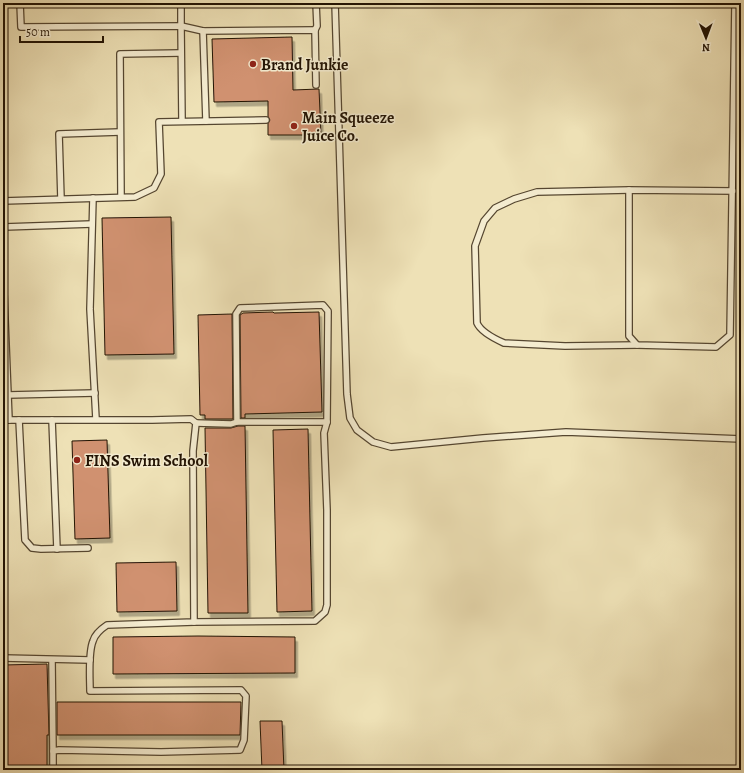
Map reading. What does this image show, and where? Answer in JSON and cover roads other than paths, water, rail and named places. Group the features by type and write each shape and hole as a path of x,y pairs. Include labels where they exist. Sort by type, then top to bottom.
{"lane":[{"path":"20,3 21,27 181,26 203,31 315,30"},
{"path":"181,3 180,53 182,121"},
{"path":"316,3 316,85"},
{"path":"335,3 347,394 350,418 357,430 372,442 391,446 566,432 741,439"},
{"path":"733,191 629,190 536,192 514,199 495,208 484,221 475,246 477,322 479,328 504,342 565,346 637,345 716,347 730,336 733,191 735,3"},
{"path":"203,31 206,120"},
{"path":"121,197 120,54 180,53"},
{"path":"266,120 159,122 161,174 154,188 135,197 4,201 4,294 8,395 6,420 192,419 196,423 231,424 237,422 327,422"},
{"path":"61,199 59,134 120,132"},
{"path":"629,190 629,336 637,345"},
{"path":"93,198 90,310 96,419"},
{"path":"4,227 92,224"},
{"path":"53,751 161,752 240,750 244,740 246,696 241,690 90,691 90,660 93,641 107,624 315,620 325,612 327,605 327,518 324,433 327,422 328,311 323,305 240,308 236,314 237,422"},
{"path":"8,395 95,393"},
{"path":"19,420 25,540 32,548 88,548"},
{"path":"52,420 57,549"},
{"path":"194,622 193,451 196,423"},
{"path":"3,658 90,660"},
{"path":"52,660 53,770"}],"place":[{"name":"Brand Junkie","path":"253,64"},
{"name":"Main Squeeze Juice Co.","path":"294,126"},
{"name":"FINS Swim School","path":"77,460"}]}
